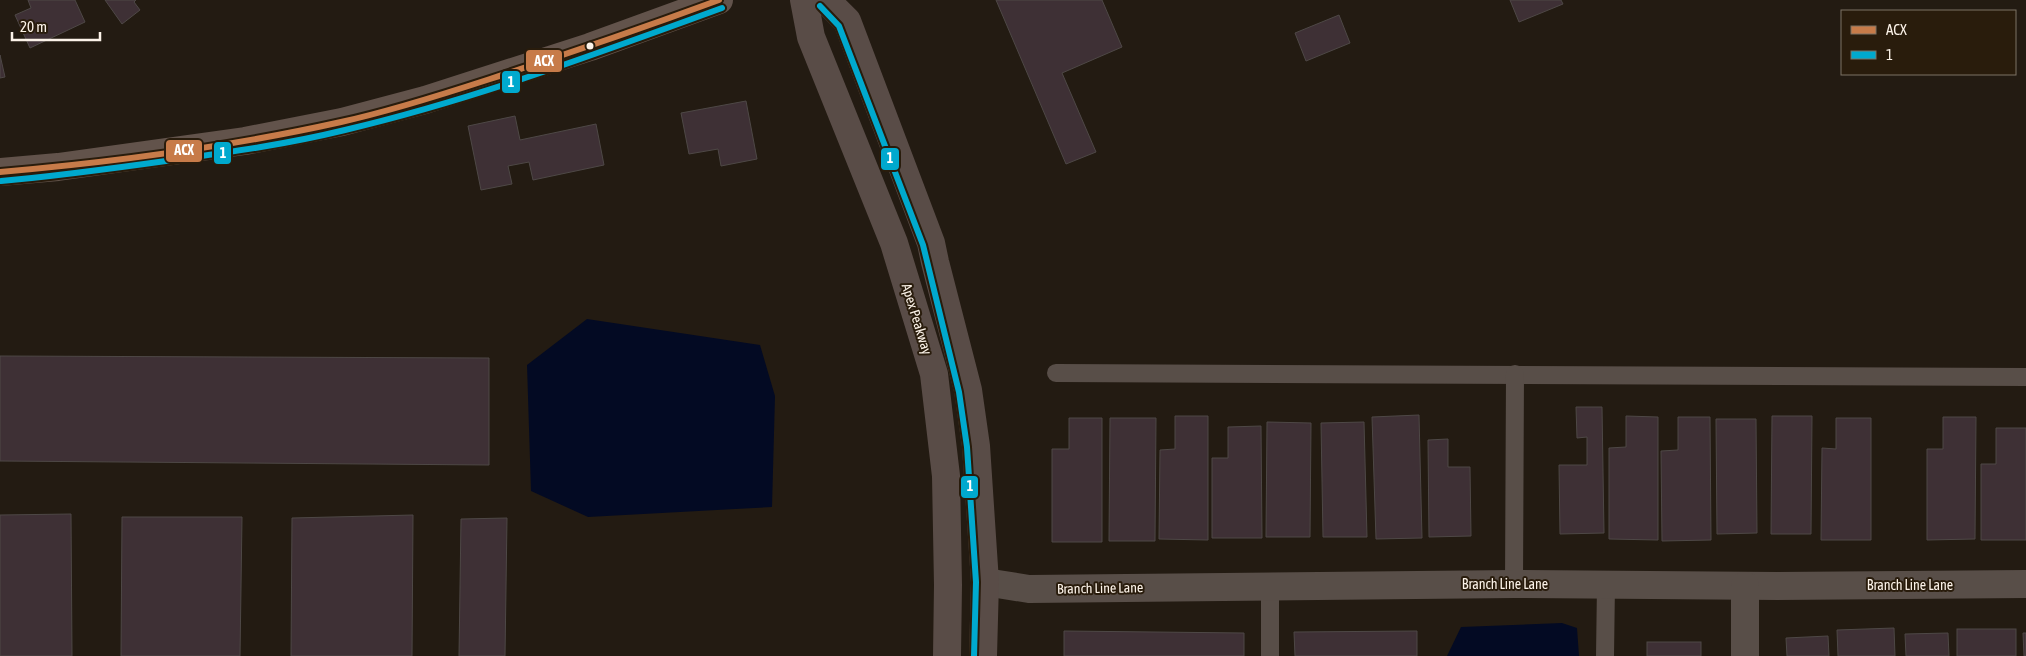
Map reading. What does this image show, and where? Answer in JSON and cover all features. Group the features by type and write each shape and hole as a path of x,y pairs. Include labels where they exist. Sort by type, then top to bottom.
{"main road":[{"path":"0,172 58,167 245,141 342,122 425,100 590,47 719,0"},
{"name":"Apex Peakway","path":"804,0 811,37 894,243 934,374 946,476 947,656"},
{"path":"826,0 847,22 931,243 934,262 968,390 976,446 985,582 983,656"}],"street":[{"name":"Branch Line Lane","path":"985,582 1029,589 1514,584 1745,586 2026,584"},
{"path":"1745,586 1745,656"}],"lane":[{"path":"1056,373 2026,377"},
{"path":"1514,584 1515,374"},
{"path":"1605,656 1606,584"},
{"path":"1270,586 1270,656"}],"water":[{"path":"587,319 760,345 775,396 772,507 588,517 531,491 527,365"},
{"path":"1562,623 1577,628 1579,656 1447,656 1461,627"}],"building":[{"path":"28,0 75,0 85,22 30,48 15,15 31,8"},
{"path":"105,0 136,0 134,2 140,10 122,24"},
{"path":"996,0 1102,0 1122,47 1062,73 1096,152 1066,164"},
{"path":"1510,0 1561,0 1563,4 1519,22"},
{"path":"1339,15 1350,43 1306,61 1295,33"},
{"path":"0,55 5,77 0,78"},
{"path":"746,101 757,159 721,166 718,149 689,154 681,113"},
{"path":"515,116 520,140 596,124 604,165 533,180 529,162 508,166 512,184 481,190 468,126"},
{"path":"0,356 489,358 489,465 0,461"},
{"path":"1576,407 1602,407 1604,533 1560,534 1559,465 1587,465 1587,437 1577,438"},
{"path":"1419,415 1422,538 1376,539 1372,417"},
{"path":"1175,416 1208,416 1208,540 1159,539 1160,450 1175,449"},
{"path":"1626,416 1658,417 1658,540 1609,539 1609,448 1626,447"},
{"path":"1772,416 1812,416 1811,534 1771,534"},
{"path":"1678,417 1710,417 1711,540 1662,541 1661,451 1678,450"},
{"path":"1943,417 1976,417 1975,539 1927,540 1927,449 1943,449"},
{"path":"1069,418 1102,418 1102,542 1052,542 1052,449 1069,449"},
{"path":"1110,418 1156,418 1155,541 1109,541"},
{"path":"1836,418 1871,418 1871,540 1821,540 1822,448 1836,449"},
{"path":"1716,419 1756,419 1757,533 1717,534"},
{"path":"1267,422 1311,423 1310,537 1266,537"},
{"path":"1364,422 1367,537 1323,537 1321,423"},
{"path":"1261,426 1262,538 1212,538 1212,458 1228,458 1228,427"},
{"path":"1996,428 2026,428 2026,540 1981,540 1981,464 1996,464"},
{"path":"1448,439 1448,467 1470,467 1471,536 1429,537 1428,440"},
{"path":"71,514 72,656 0,656 0,515"},
{"path":"413,515 412,656 291,656 292,518"},
{"path":"122,517 242,517 240,656 121,656"},
{"path":"507,518 505,656 459,656 461,519"},
{"path":"1894,628 1895,656 1838,656 1837,630"},
{"path":"1957,629 2016,629 2016,656 1957,656"},
{"path":"1064,631 1244,633 1244,656 1064,656"},
{"path":"1417,631 1417,656 1295,656 1294,632"},
{"path":"1948,633 1949,656 1906,656 1905,634"},
{"path":"2023,633 2026,633 2026,656 2024,656"},
{"path":"1828,636 1829,656 1787,656 1786,638"},
{"path":"1647,642 1701,642 1701,656 1647,656"}],"transit line":[{"name":"ACX","path":"0,172 171,153 256,139 360,118 519,70 719,0"},
{"name":"1","path":"820,6 839,26 923,245 959,392 967,447 976,582 974,656"},
{"name":"1","path":"1,181 87,172 216,154 281,144 345,130 440,105 488,90 722,8"}]}
